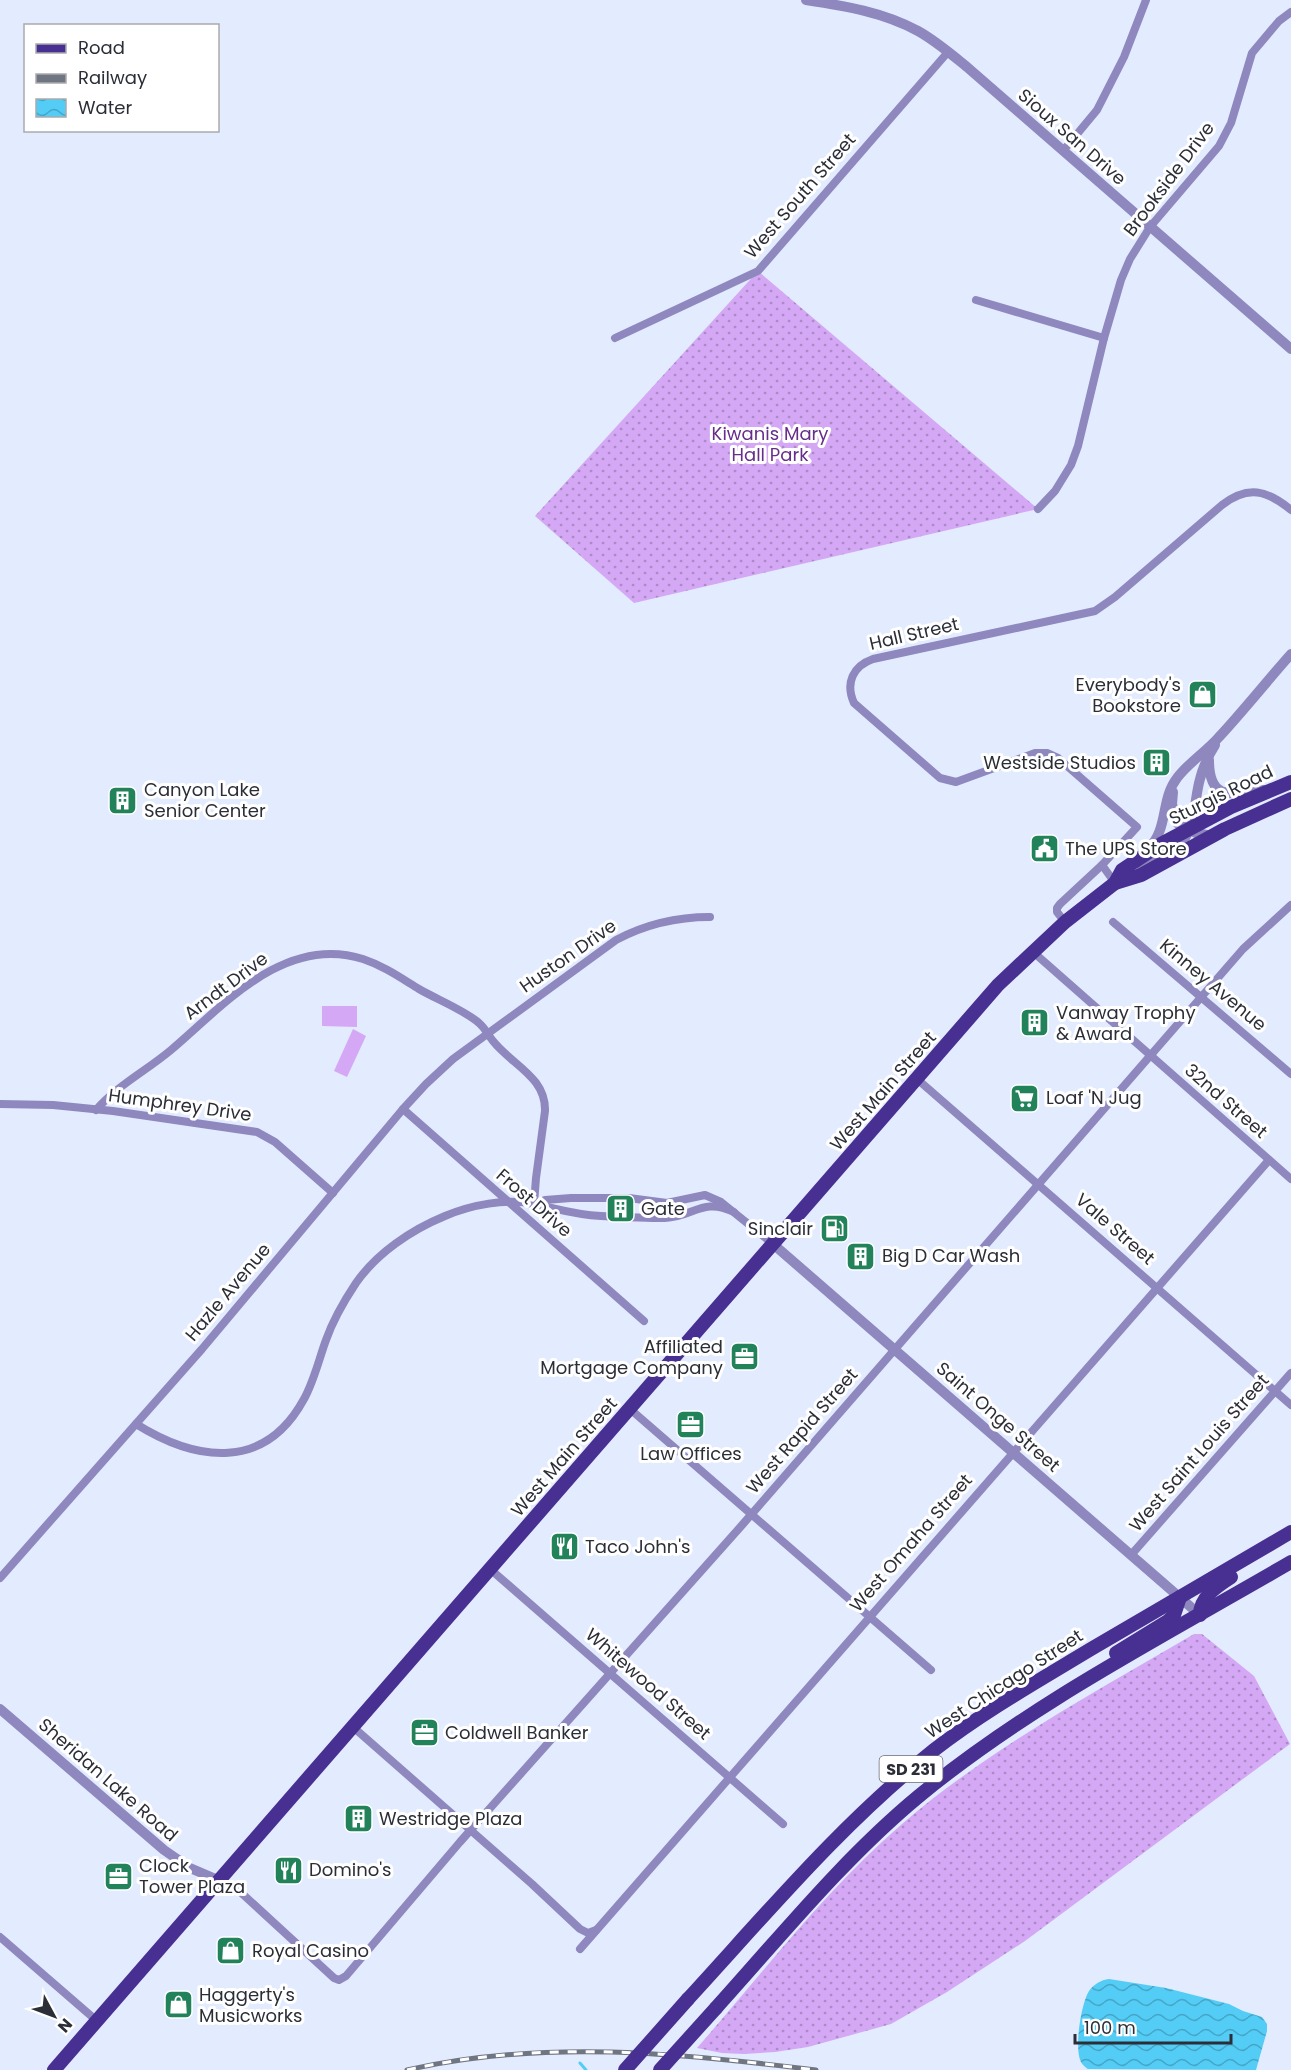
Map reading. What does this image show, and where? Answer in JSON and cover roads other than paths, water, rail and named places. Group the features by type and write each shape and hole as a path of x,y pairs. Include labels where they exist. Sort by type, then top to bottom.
{"main road":[{"name":"Sturgis Road","path":"1137,860 1231,807 1291,782"},
{"name":"Sturgis Road","path":"1121,882 1155,868 1255,814 1291,799"},
{"name":"West Main Street","path":"54,2070 988,996 1032,951 1065,922 1121,882 1122,870 1137,860"},
{"name":"West Chicago Street","path":"625,2070 831,1843 907,1772 943,1743 997,1706 1291,1532"},
{"path":"1200,1615 1200,1608 1216,1587 1291,1541"},
{"name":"SD 231","path":"660,2070 852,1858 927,1789 977,1751 1040,1710 1291,1562"},
{"path":"1040,1710 1085,1672 1168,1621 1174,1615 1180,1597"}],"street":[{"name":"Sioux San Drive","path":"806,0 856,8 887,17 918,31 948,52 1291,349"},
{"path":"1063,151 1097,110 1124,57 1146,0"},
{"name":"Brookside Drive","path":"1038,508 1055,491 1071,465 1078,446 1104,338 1121,280 1130,259 1150,226 1219,146 1232,123 1252,53 1279,21 1291,12"},
{"name":"West South Street","path":"615,338 758,271 948,52"},
{"path":"976,300 1104,338"},
{"name":"Hall Street","path":"1065,922 1057,912 1057,908 1137,827 1058,758 1041,752 964,780 946,781 933,773 858,708 850,692 852,676 862,664 873,659 1095,611 1115,597 1222,505 1242,493 1256,492 1270,496 1291,510"},
{"name":"West Main Street","path":"1121,882 1182,842 1189,830 1199,780 1209,754 1218,739 1291,654"},
{"name":"West Main Street","path":"1137,860 1152,846 1161,832 1167,796 1175,780 1195,758 1218,739"},
{"path":"1209,754 1211,780 1221,792 1237,794 1270,789"},
{"path":"1175,780 1173,796 1177,824 1212,836"},
{"path":"1101,865 1121,882"},
{"name":"West Rapid Street","path":"339,1980 346,1976 471,1831 611,1675 1251,941 1291,905"},
{"name":"Huston Drive","path":"487,1033 624,936 676,919 710,918"},
{"name":"Kinney Avenue","path":"1113,922 1291,1074"},
{"name":"32nd Street","path":"1032,951 1291,1179"},
{"name":"Arndt Drive","path":"96,1110 124,1083 162,1057 258,978 281,964 312,956 341,954 372,962 470,1016 481,1025 496,1045 538,1085 545,1101 534,1204"},
{"name":"Hazle Avenue","path":"0,1578 202,1349 403,1109 437,1073 487,1033"},
{"name":"Vale Street","path":"917,1079 1291,1405"},
{"name":"Humphrey Drive","path":"0,1104 52,1105 257,1132 275,1142 333,1193"},
{"name":"Frost Drive","path":"403,1109 644,1321"},
{"name":"West Omaha Street","path":"580,1949 1269,1160"},
{"path":"534,1204 545,1200 571,1198 629,1198 667,1203 705,1196 716,1199 773,1244"},
{"path":"136,1424 176,1443 203,1451 235,1454 259,1445 281,1430 297,1410 310,1388 326,1339 338,1313 357,1282 377,1259 402,1239 446,1215 478,1206 509,1203 534,1204 589,1216 666,1218 708,1206 734,1212"},
{"name":"Saint Onge Street","path":"773,1244 1200,1615"},
{"name":"West Saint Louis Street","path":"1131,1555 1291,1373"},
{"path":"630,1409 931,1670"},
{"name":"Whitewood Street","path":"490,1569 783,1824"},
{"name":"Sheridan Lake Road","path":"0,1709 164,1851 190,1868 236,1888 327,1973 339,1980"},
{"path":"353,1727 580,1929 588,1933 596,1930"},
{"path":"0,1937 97,2021"}],"water":[{"path":"1103,1980 1166,1988 1229,2004 1262,2017 1267,2024 1267,2031 1256,2070 1087,2069 1081,2062 1078,2047 1083,2006 1089,1991"}],"waterway":[{"path":"580,2063 586,2070"}],"railway":[{"path":"407,2070 458,2060 560,2052 662,2054 816,2070"}],"place":[{"name":"Everybody's Bookstore","path":"1202,695"},
{"name":"Westside Studios","path":"1157,763"},
{"name":"Canyon Lake Senior Center","path":"123,800"},
{"name":"The UPS Store","path":"1044,849"},
{"name":"Vanway Trophy & Award","path":"1035,1023"},
{"name":"Loaf 'N Jug","path":"1025,1098"},
{"name":"Gate","path":"620,1209"},
{"name":"Sinclair","path":"834,1229"},
{"name":"Big D Car Wash","path":"861,1256"},
{"name":"Affiliated Mortgage Company","path":"744,1357"},
{"name":"Law Offices","path":"691,1425"},
{"name":"Taco John's","path":"564,1547"},
{"name":"Coldwell Banker","path":"424,1733"},
{"name":"Westridge Plaza","path":"358,1819"},
{"name":"Domino's","path":"288,1870"},
{"name":"Clock Tower Plaza","path":"118,1876"},
{"name":"Royal Casino","path":"231,1951"},
{"name":"Haggerty's Musicworks","path":"178,2005"}],"park label":[{"name":"Kiwanis Mary Hall Park","path":"770,444"}]}
